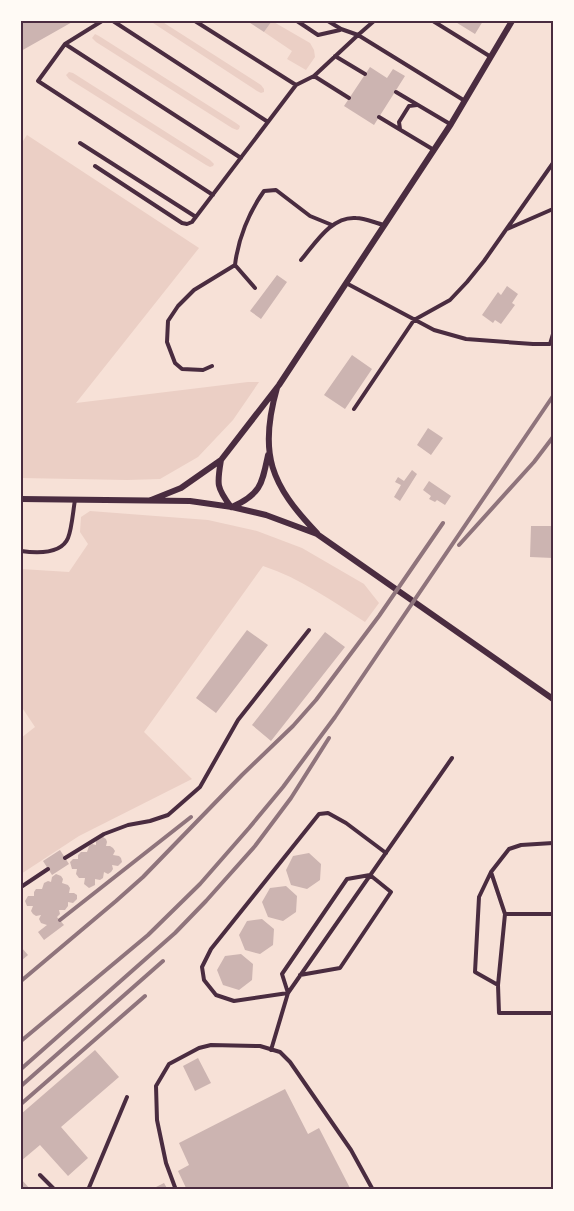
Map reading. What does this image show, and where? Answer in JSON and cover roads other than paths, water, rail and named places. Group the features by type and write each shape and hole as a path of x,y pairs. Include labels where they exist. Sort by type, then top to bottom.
{"street":[{"path":"152,500 181,488 220,460 279,385 451,124 512,21"},
{"path":"232,507 248,500 263,480 271,410 279,385"},
{"path":"268,450 274,473 285,496 317,534 553,699"},
{"path":"220,460 217,481 220,492 232,507"},
{"path":"21,499 190,501 266,515 317,534"}],"lane":[{"path":"102,21 65,44 38,81 213,195"},
{"path":"113,21 268,122"},
{"path":"195,21 296,85"},
{"path":"297,21 318,35 341,29"},
{"path":"328,21 358,35 465,101"},
{"path":"95,166 182,223 192,222 296,85 314,76 374,21"},
{"path":"433,21 491,57"},
{"path":"65,44 241,158"},
{"path":"335,56 365,74"},
{"path":"314,76 349,98"},
{"path":"396,92 451,124"},
{"path":"400,130 399,122 409,106 418,105"},
{"path":"379,117 434,150"},
{"path":"80,143 196,217"},
{"path":"354,409 414,320 450,300 484,261 553,163"},
{"path":"255,288 235,265 237,248 256,202 264,191 276,190 310,216 332,225"},
{"path":"506,229 553,208"},
{"path":"301,260 332,225 348,217 385,225"},
{"path":"212,366 203,370 182,369 175,363 167,342 168,321 178,306 194,290 235,265"},
{"path":"346,283 434,330 466,339 533,344 552,342 553,334"},
{"path":"21,551 34,553 57,550 68,539 75,500"},
{"path":"65,858 104,834 168,815 200,787 238,720 309,630"},
{"path":"270,1050 288,993 452,758"},
{"path":"288,993 234,1001 216,995 204,980 202,967 211,949 319,814 328,813 346,823 386,853"},
{"path":"498,985 475,972 479,897 491,872 509,849 521,845 553,843"},
{"path":"21,887 48,869"},
{"path":"491,872 505,914 498,985 499,1013 553,1013"},
{"path":"288,993 282,974 347,879 370,875 391,892 340,968 300,975"},
{"path":"505,914 553,914"},
{"path":"176,1190 166,1162 157,1120 156,1086 169,1064 199,1048 211,1045 260,1046 280,1052 290,1062 351,1150 373,1190"},
{"path":"88,1190 127,1097"},
{"path":"40,1175 55,1190"}],"railway":[{"path":"21,1041 148,935 200,884 283,787 335,717 553,396"},
{"path":"459,545 534,462 553,437"},
{"path":"21,981 143,877 293,726 316,700 379,616 443,523"},
{"path":"21,1069 175,933 206,901 255,846 291,798 329,738"},
{"path":"60,920 191,817"},
{"path":"21,1086 163,961"},
{"path":"21,1104 145,996"}]}
